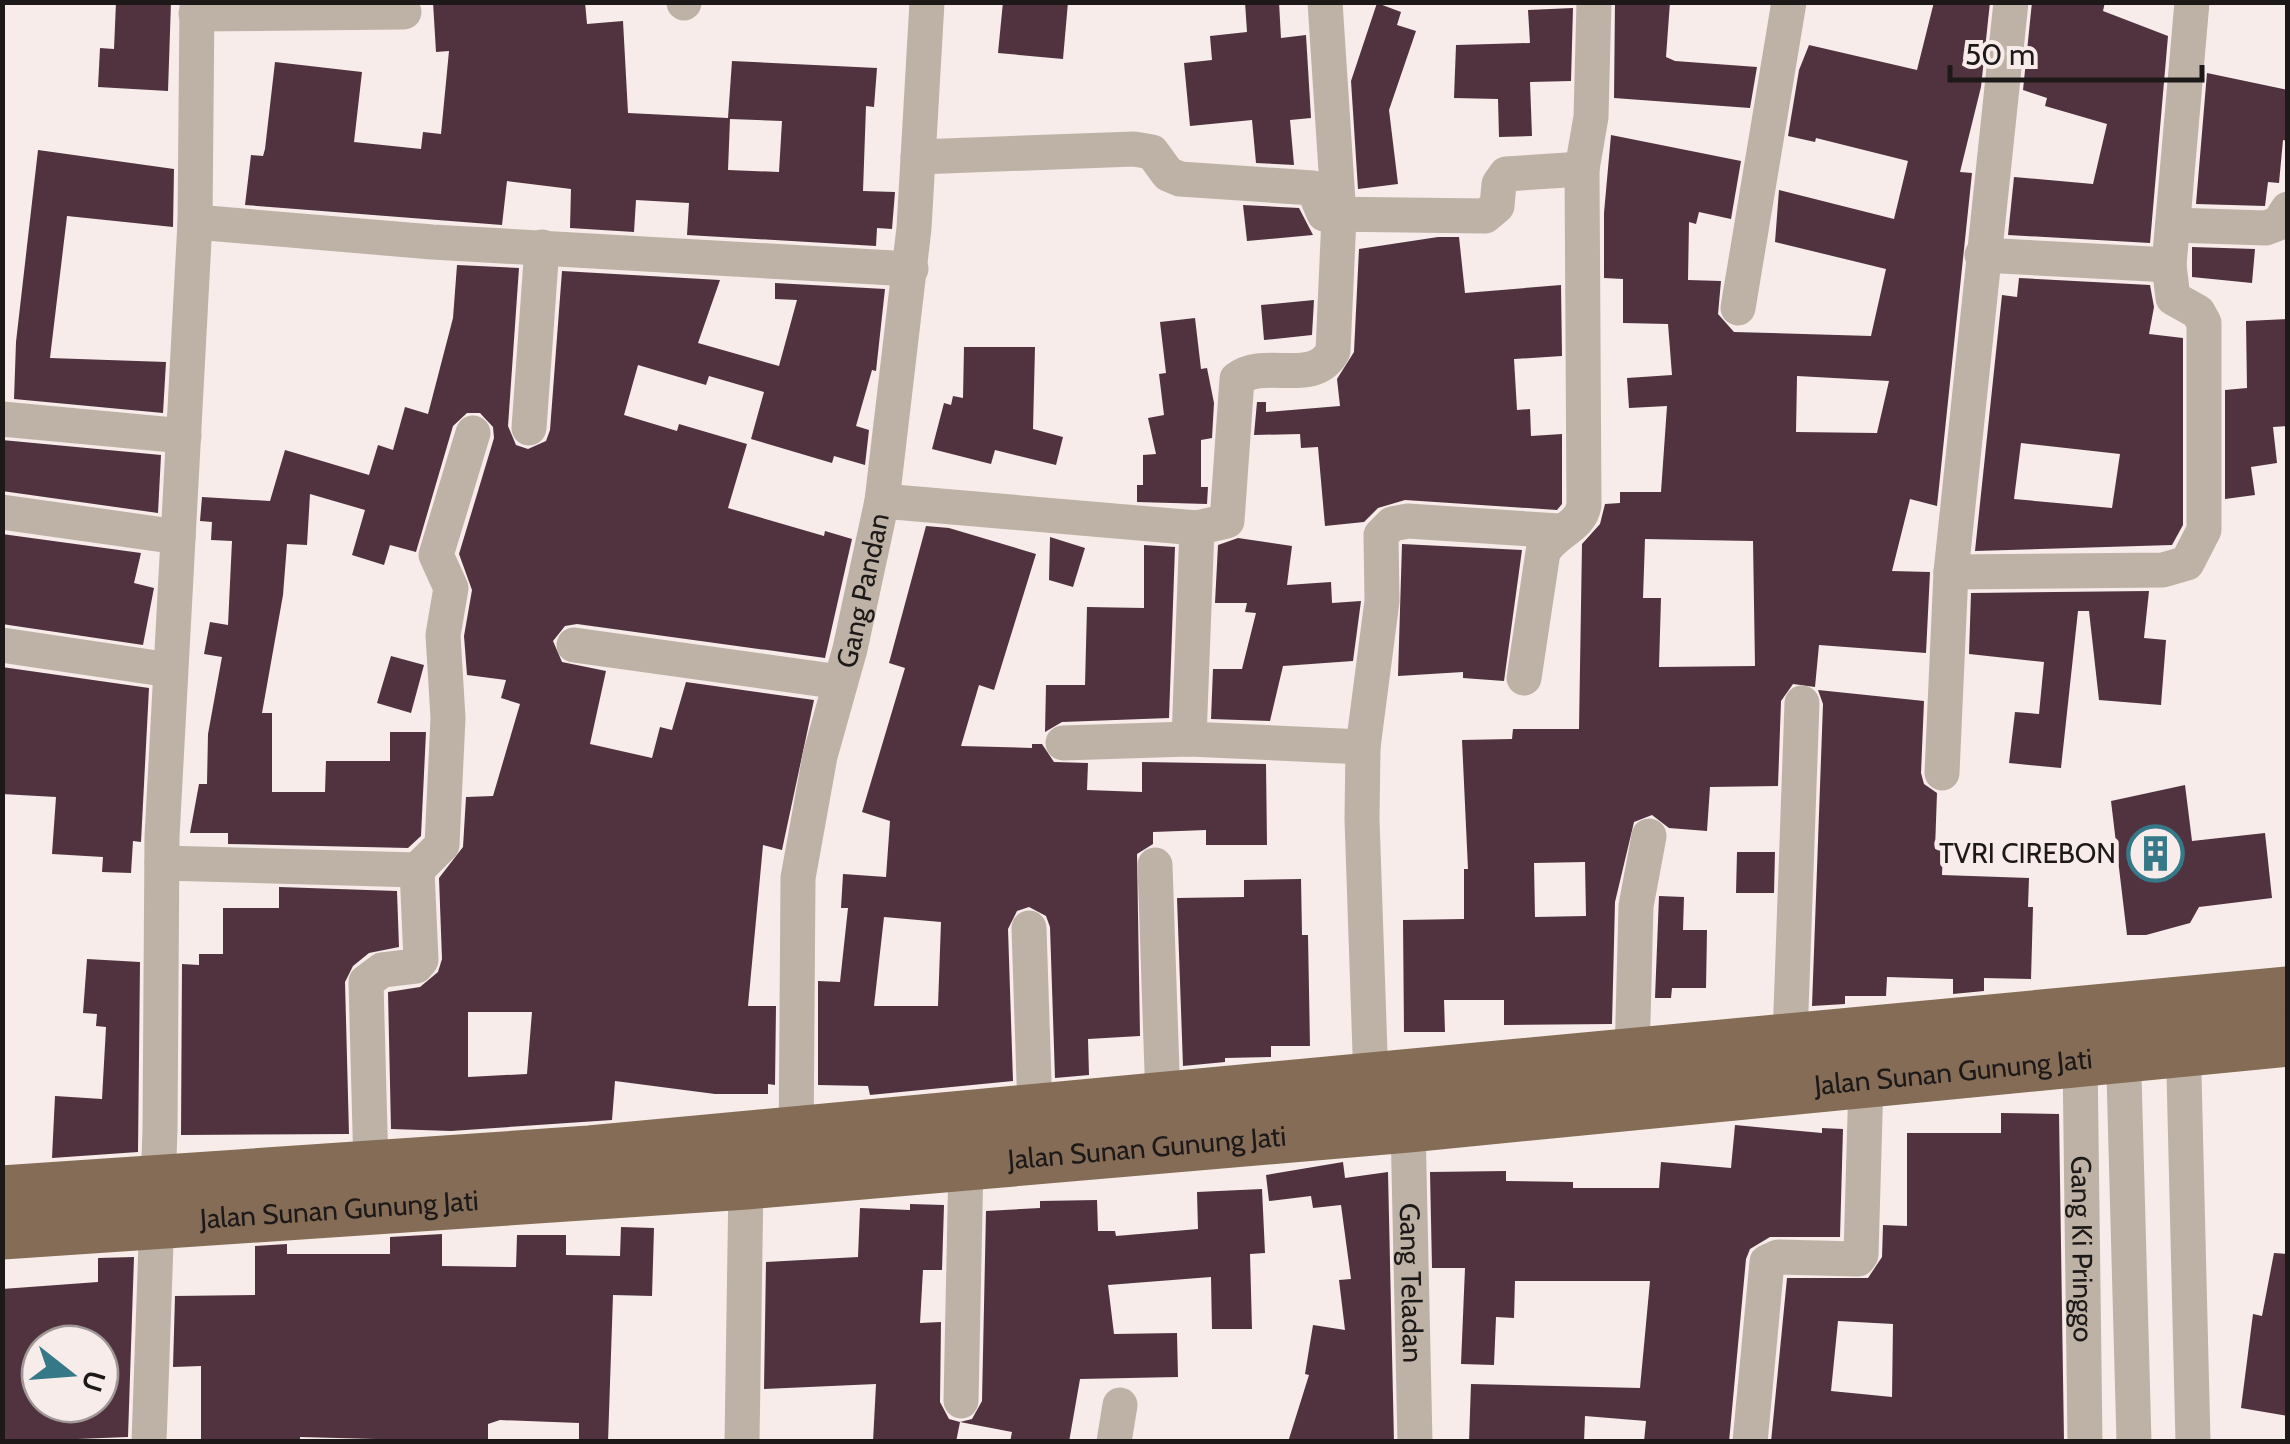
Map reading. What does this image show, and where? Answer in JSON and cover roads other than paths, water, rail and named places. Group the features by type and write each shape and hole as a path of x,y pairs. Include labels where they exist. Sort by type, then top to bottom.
{"highway":[{"path":"2,1193 156,1200 372,1168 520,1177 797,1155 1035,1112 1163,1100 1392,1096 1632,1057 1790,1038 2108,1039 2182,1024 2288,994"},
{"path":"2182,1024 2288,1039"},
{"name":"Jalan Sunan Gunung Jati","path":"2,1232 156,1200 520,1177 746,1182 797,1155 966,1162 1392,1096 1866,1081 2108,1039"}],"street":[{"name":"Gang Pandan","path":"797,1155 798,878 820,756 882,500 910,270 927,2"},
{"path":"882,500 1197,528 1227,520 1232,398 1237,379 1250,372 1313,370 1327,362 1333,350 1339,217 1325,2"},
{"path":"1524,678 1543,552 1559,532 1577,522 1584,505 1582,169 1591,116 1594,2"},
{"path":"1738,308 1789,2"},
{"path":"1942,773 1951,572 2011,2"},
{"path":"1951,572 2163,570 2187,563 2204,530 2204,323 2198,312 2173,298 2169,265 2192,2"},
{"path":"148,1442 162,862 196,222 197,8 404,12"},
{"path":"918,157 1146,150 1156,155 1168,174 1180,179 1313,188 1321,212 1339,217 1485,216 1497,206 1499,184 1506,174 1582,169"},
{"path":"2173,225 2266,228 2279,223 2288,209"},
{"path":"196,222 910,270"},
{"path":"529,428 542,247"},
{"path":"1982,255 2169,265"},
{"path":"2,419 184,436"},
{"path":"372,1168 366,982 382,970 416,966 420,960 417,870 442,844 444,834 448,718 443,636 451,588 436,556 472,433"},
{"path":"2,512 178,537"},
{"name":"Gang Teladan","path":"1416,1442 1363,746 1382,602 1380,550 1384,528 1408,521 1559,532"},
{"path":"1189,740 1197,528"},
{"path":"2,645 170,670"},
{"path":"574,645 840,682"},
{"path":"1790,1038 1802,703"},
{"path":"1062,743 1189,740 1363,746"},
{"path":"1632,1057 1636,906 1649,836"},
{"path":"162,862 417,870"},
{"path":"1154,865 1163,1100"},
{"path":"1030,928 1035,1112"},
{"path":"2085,1442 2091,1433 2193,1432 2182,1024"},
{"path":"2108,1039 2134,1433"},
{"name":"Gang Ki Pringgo","path":"2085,1442 2108,1039"},
{"path":"1750,1442 1768,1262 1778,1256 1858,1259 1862,1251 1866,1081"},
{"path":"961,1402 966,1162"},
{"path":"742,1442 746,1182"},
{"path":"1114,1442 1120,1405"}],"place":[{"name":"TVRI CIREBON","path":"2155,853"}]}
